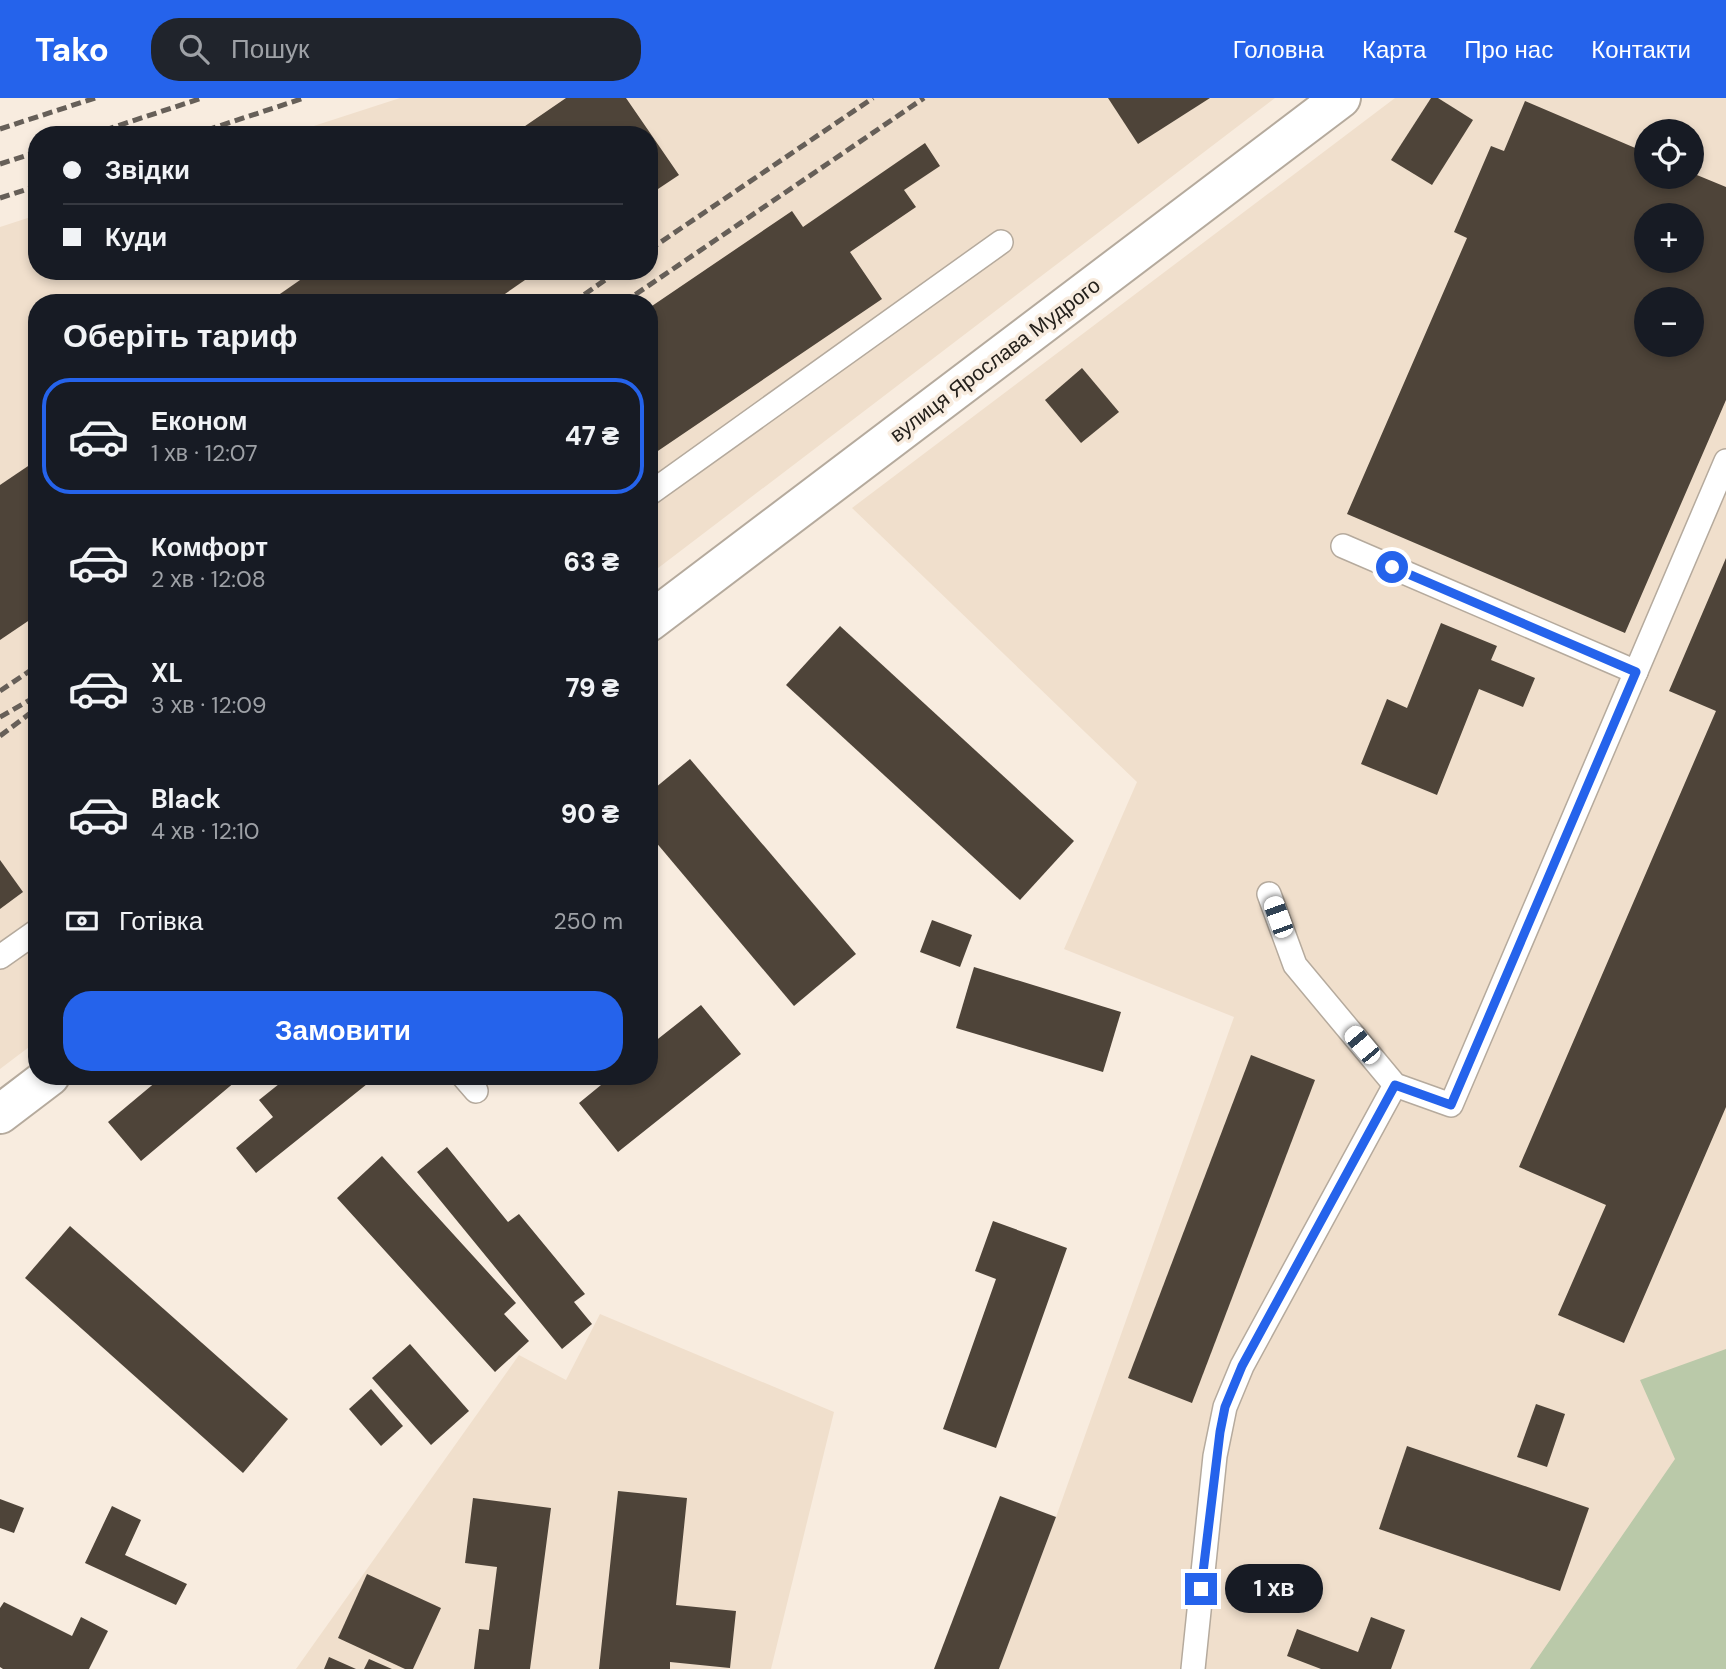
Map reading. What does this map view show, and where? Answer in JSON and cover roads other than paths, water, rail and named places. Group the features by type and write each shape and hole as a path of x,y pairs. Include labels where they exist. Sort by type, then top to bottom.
{"street":[{"name":"вулиця Ярослава Мудрого","path":"658,615 1341,98"},
{"path":"0,1114 38,1085"}],"lane":[{"path":"658,488 1001,242"},
{"path":"1269,894 1295,965 1395,1085 1451,1105 1726,461"},
{"path":"1343,546 1636,672"},
{"path":"0,957 28,937"},
{"path":"1193,1669 1216,1456 1225,1407 1242,1366 1395,1085"}],"railway":[{"path":"0,129 95,98"},
{"path":"117,126 202,98"},
{"path":"219,126 304,98"},
{"path":"658,244 873,98"},
{"path":"658,279 924,98"},
{"path":"0,164 28,155"},
{"path":"0,198 28,189"},
{"path":"585,294 605,280"},
{"path":"636,294 657,280"},
{"path":"0,691 28,672"},
{"path":"0,717 28,701"},
{"path":"0,736 28,715"}]}
